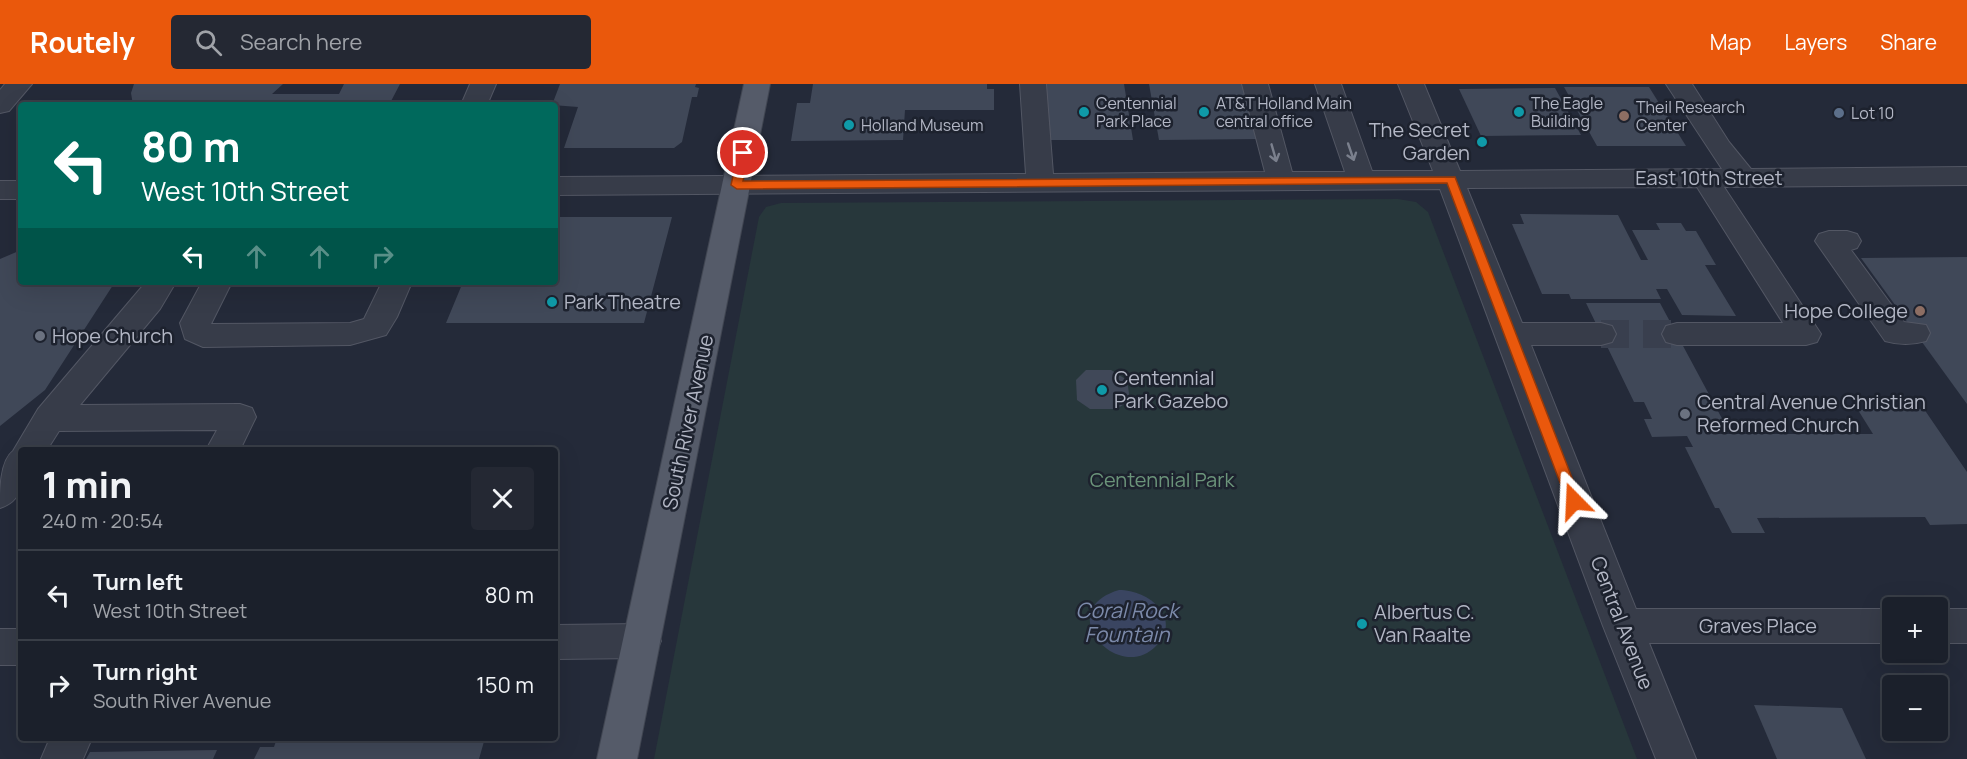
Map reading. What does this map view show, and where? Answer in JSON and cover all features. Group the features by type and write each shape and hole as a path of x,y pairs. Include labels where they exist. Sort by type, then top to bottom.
{"main road":[{"name":"South River Avenue","path":"617,759 757,84"}],"street":[{"path":"0,105 18,84"},
{"path":"475,102 483,84"},
{"path":"1033,84 1040,182"},
{"path":"1255,84 1281,181"},
{"path":"1328,84 1361,180"},
{"name":"Central Avenue","path":"1411,84 1451,179 1622,626 1676,759"},
{"path":"1678,84 1720,148 1743,177"},
{"name":"East 10th Street","path":"558,186 1967,176"},
{"path":"1677,334 1806,334 1705,178"},
{"path":"0,190 18,190"},
{"path":"1847,241 1830,241 1896,333 1915,333"},
{"path":"31,447 50,418 149,301 159,285"},
{"path":"215,285 195,323 196,331 203,336 350,334 375,327 382,317 396,285"},
{"path":"1510,334 1601,334"},
{"path":"50,418 240,417 225,447"},
{"path":"0,494 18,467"},
{"name":"Graves Place","path":"1622,626 1882,626"},
{"path":"1948,626 1967,626"},
{"path":"558,642 642,641"},
{"path":"0,647 18,647"},
{"path":"61,759 70,741"}],"green space":[{"name":"Centennial Park","path":"1398,199 1416,202 1428,212 1637,759 654,759 759,217 766,207 781,203"}],"water":[{"name":"Coral Rock Fountain","path":"1119,590 1130,591 1151,600 1164,616 1166,625 1163,636 1156,646 1141,656 1125,657 1110,651 1098,640 1091,627 1091,613 1100,600"}],"building":[{"path":"134,84 283,84 272,94 339,94 344,84 400,84 391,102 132,102 131,93"},
{"path":"560,84 696,84 695,87 699,88 697,97 692,97 682,142 674,148 564,148 578,107 558,105 558,102 553,102"},
{"name":"Holland Museum","path":"813,84 987,84 987,89 994,89 994,110 905,110 903,140 791,141 797,103 810,103"},
{"name":"Centennial Park Place","path":"1037,84 1124,84 1133,140 1041,140"},
{"name":"AT&T Holland Main central office","path":"1149,84 1247,84 1260,139 1159,140"},
{"name":"Theil Research Center","path":"1564,87 1649,87 1686,146 1597,146"},
{"name":"The Eagle Building","path":"1555,88 1581,135 1481,136 1459,89"},
{"path":"1520,214 1618,215 1641,260 1648,260 1632,230 1660,230 1656,223 1681,223 1686,231 1696,231 1716,265 1705,265 1736,316 1682,315 1667,289 1656,289 1661,299 1571,299 1569,294 1542,294 1512,224 1524,224"},
{"path":"558,217 672,217 644,323 446,323 462,285 558,285"},
{"name":"Hope Church","path":"18,251 18,285 113,285 45,390 0,426 0,259"},
{"path":"1967,257 1967,404 1861,258"},
{"name":"Central Avenue Christian Reformed Church","path":"1586,303 1660,303 1726,426 1711,426 1716,434 1873,434 1858,410 1924,409 1967,472 1967,524 1930,525 1925,517 1757,518 1765,533 1732,533 1719,508 1715,508 1685,447 1693,447 1687,436 1652,437 1644,419 1652,419 1644,402 1634,402"},
{"name":"Centennial Park Gazebo","path":"1086,370 1111,370 1127,380 1130,400 1117,409 1090,409 1077,400 1076,380"},
{"path":"1754,705 1842,708 1866,759 1777,759"},
{"path":"276,741 484,741 479,759 254,759 260,747 274,747"},
{"path":"217,750 213,759 86,759 90,752"}],"tunnel":[{"path":"1601,334 1677,334"}],"place":[{"name":"Centennial Park Place","path":"1084,112"},
{"name":"AT&T Holland Main central office","path":"1204,112"},
{"name":"The Eagle Building","path":"1519,112"},
{"name":"Lot 10","path":"1839,113"},
{"name":"Theil Research Center","path":"1624,116"},
{"name":"Holland Museum","path":"849,125"},
{"name":"The Secret Garden","path":"1482,142"},
{"name":"Park Theatre","path":"552,302"},
{"name":"Hope College","path":"1920,311"},
{"name":"Hope Church","path":"40,336"},
{"name":"Centennial Park Gazebo","path":"1102,390"},
{"name":"Central Avenue Christian Reformed Church","path":"1685,414"},
{"name":"Albertus C. Van Raalte","path":"1362,624"}],"route":[{"path":"743,153 737,185 1451,179 1574,501"}]}
